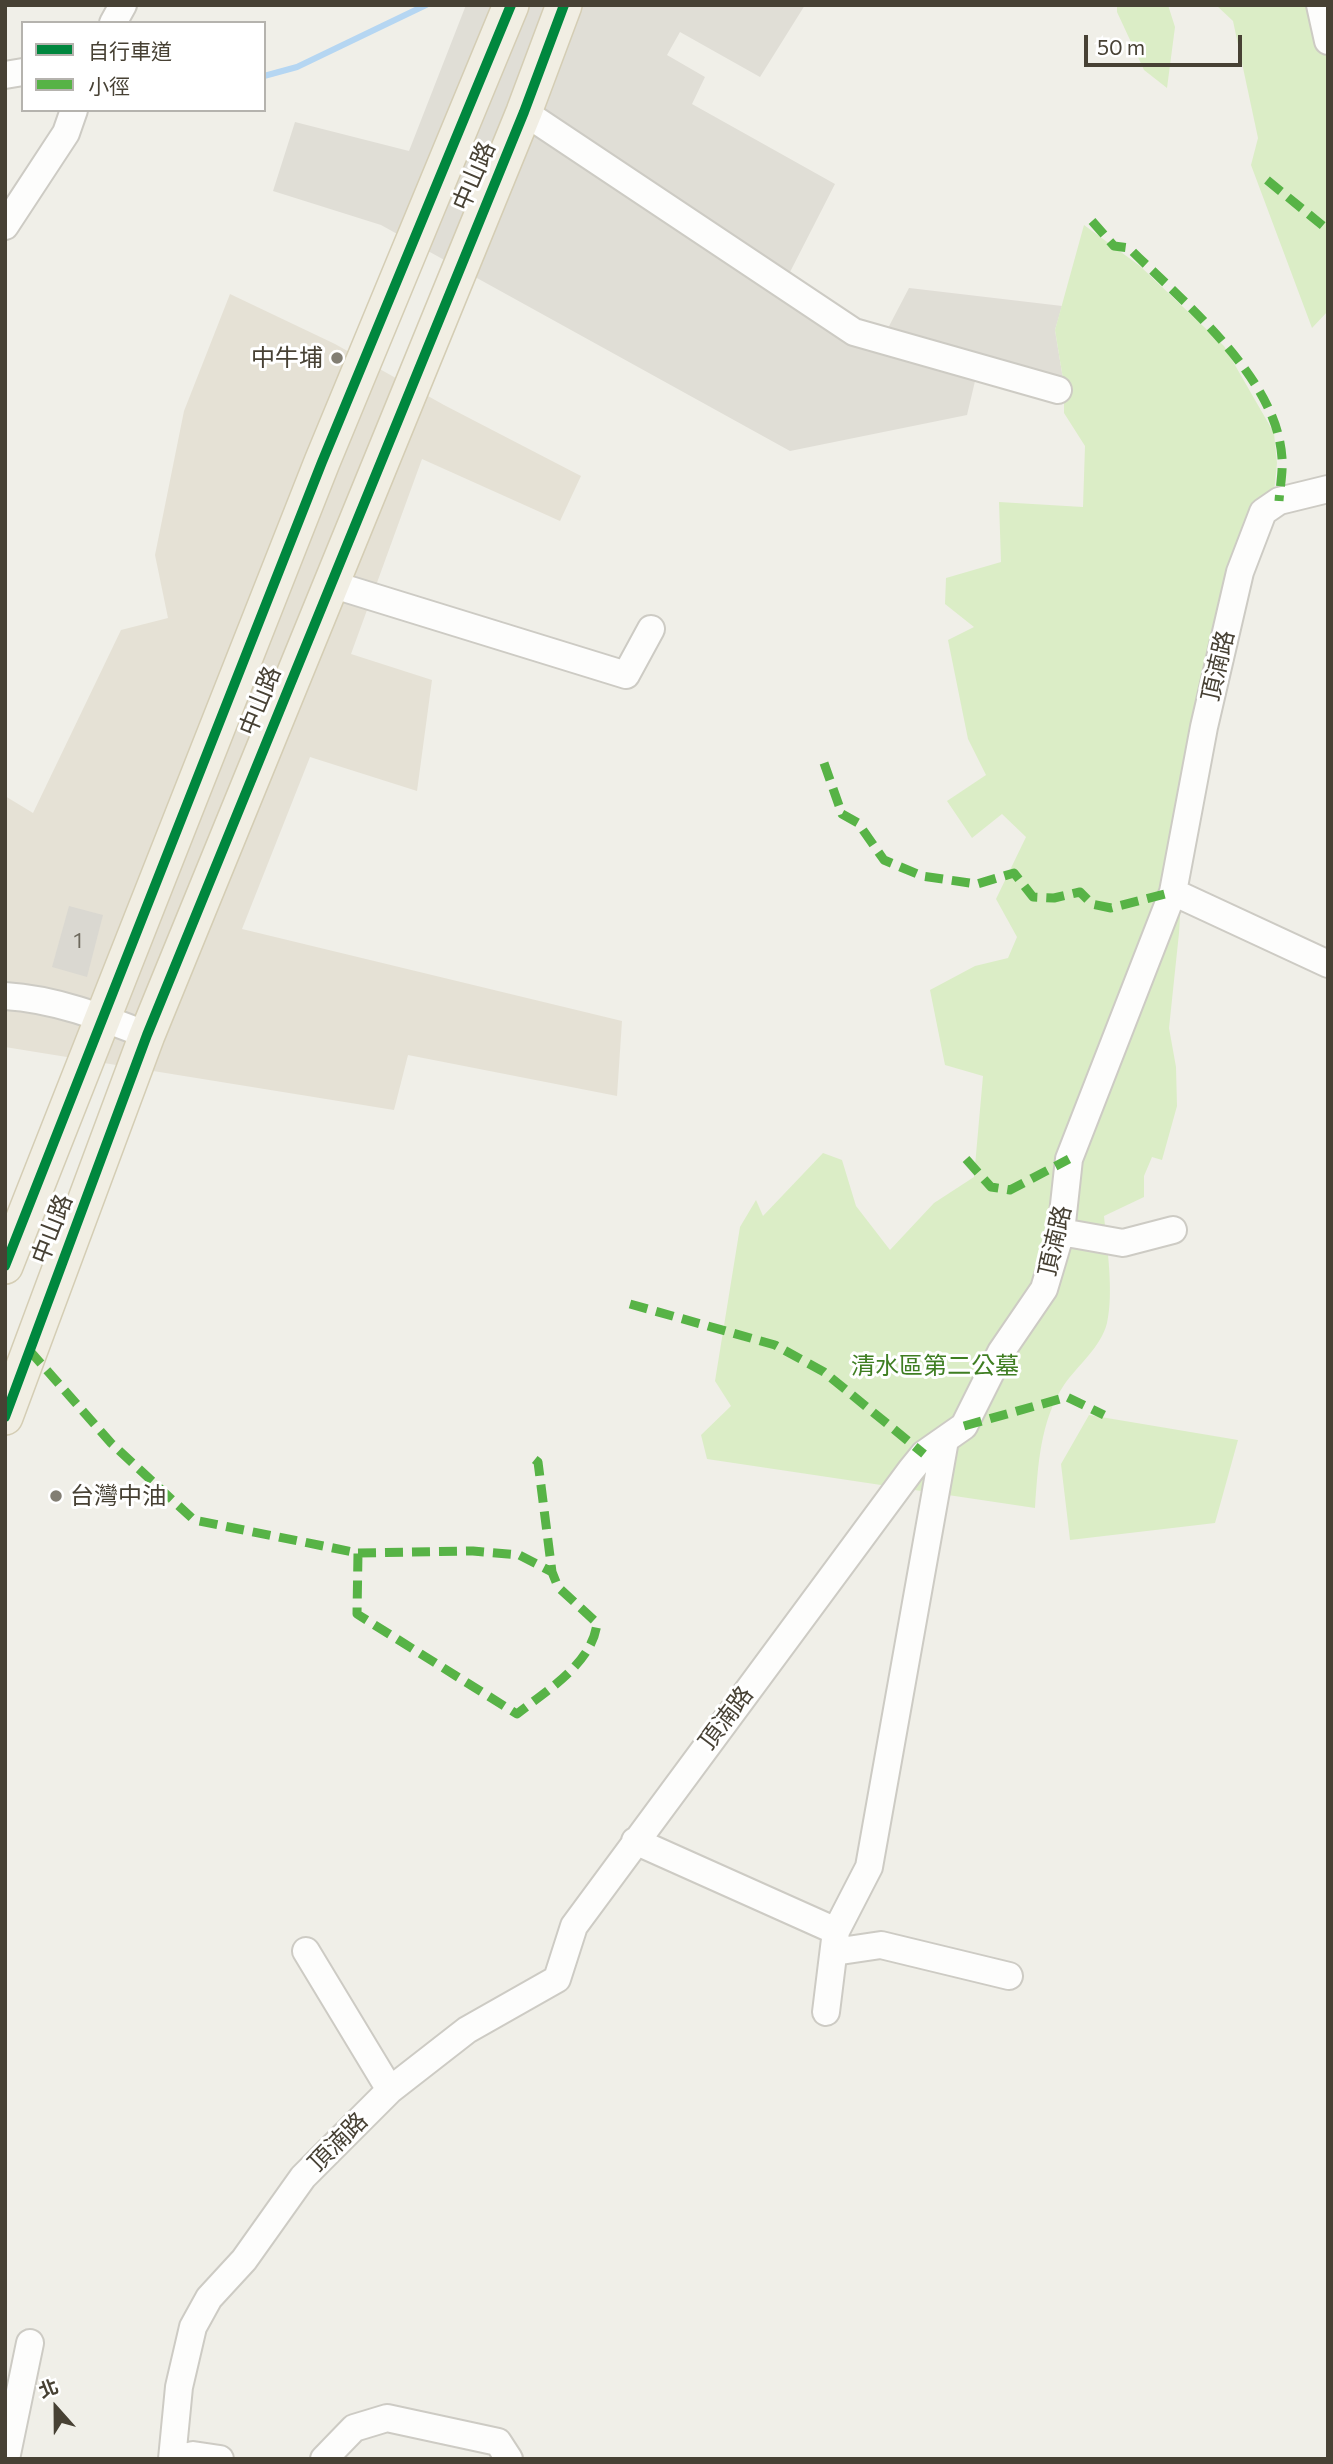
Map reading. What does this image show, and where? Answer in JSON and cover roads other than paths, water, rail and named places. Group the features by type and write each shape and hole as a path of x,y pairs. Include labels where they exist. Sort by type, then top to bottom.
{"main road":[{"name":"中山路","path":"5,1266 322,462 510,5"},
{"name":"中山路","path":"5,1417 147,1035 524,112 564,5"}],"street":[{"path":"114,21 123,5"},
{"path":"1320,5 1328,41"},
{"path":"5,226 66,133 73,112"},
{"path":"524,112 854,332 1058,390"},
{"name":"頂湳路","path":"172,2459 179,2387 193,2327 209,2298 244,2260 303,2178 390,2090 467,2031 557,1979 574,1926 635,1841 911,1470 924,1454 964,1426 1001,1352 1044,1289 1061,1232 1069,1159 1173,892 1204,727 1240,572 1263,512 1279,501 1328,489"},
{"path":"331,584 626,675 651,629"},
{"path":"1173,892 1328,964"},
{"path":"5,996 34,998 103,1017 147,1035"},
{"path":"1061,1232 1123,1243 1173,1230"},
{"path":"826,2012 835,1942 869,1867 945,1440"},
{"path":"635,1841 835,1942 881,1945 1009,1976"},
{"path":"306,1951 390,2090"},
{"path":"6,2459 30,2343"},
{"path":"324,2459 354,2428 387,2418 498,2442 509,2459"},
{"path":"178,2459 193,2455 220,2459"}],"waterway":[{"path":"266,75 297,67 426,5"}],"place":[{"name":"中牛埔","path":"337,358"},
{"name":"台灣中油","path":"56,1496"}],"park label":[{"name":"清水區第二公墓","path":"935,1366"}]}
